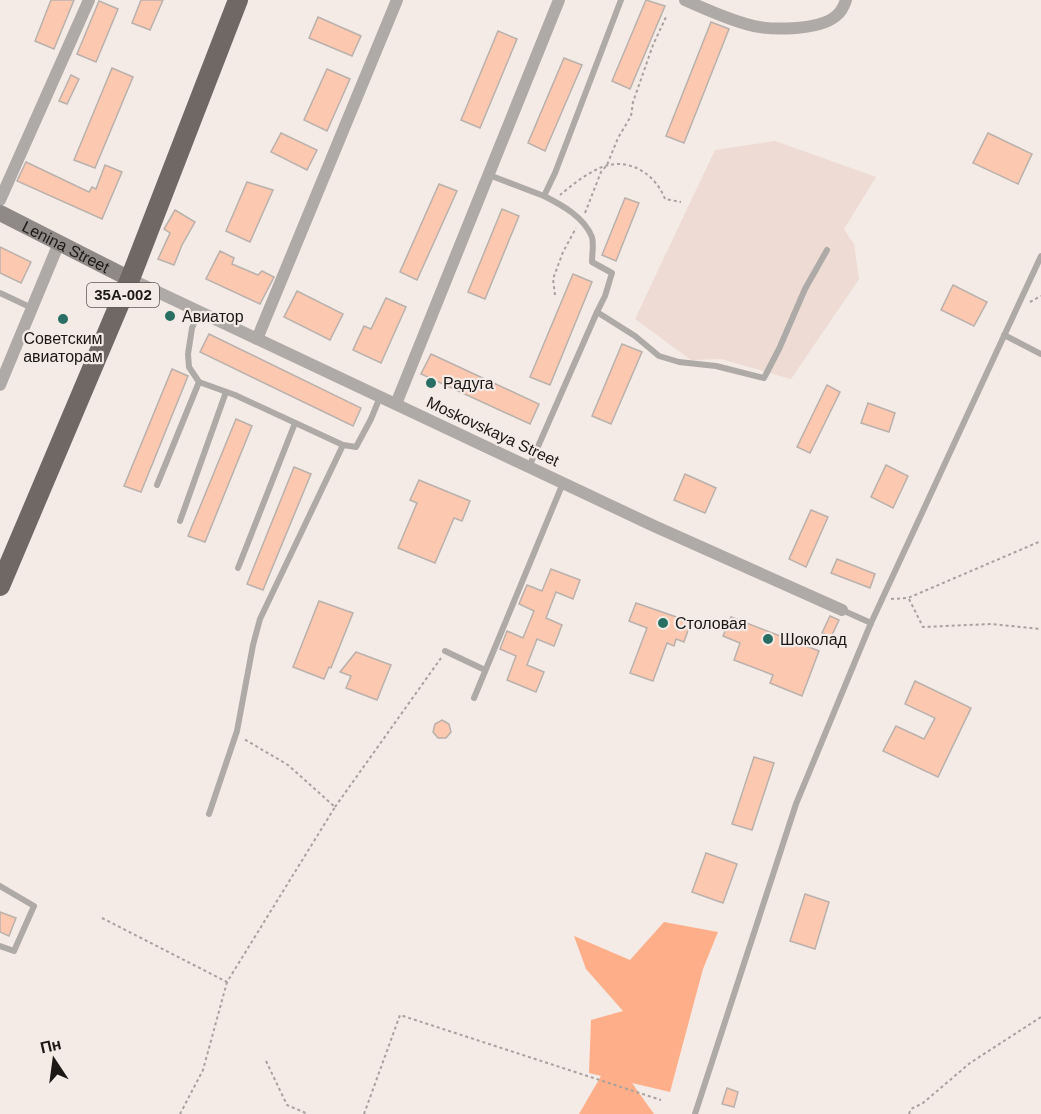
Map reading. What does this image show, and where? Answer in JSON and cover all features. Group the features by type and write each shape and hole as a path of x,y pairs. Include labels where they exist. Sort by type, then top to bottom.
{"highway":[{"name":"35А-002","path":"0,586 130,279 238,0"}],"main road":[{"name":"Lenina Street","path":"0,213 130,279"}],"street":[{"path":"0,200 89,0"},
{"path":"257,339 397,0"},
{"path":"396,404 559,0"},
{"path":"685,0 748,25 781,29 817,24 836,16 844,7 846,0"},
{"path":"0,385 60,243"},
{"name":"Moskovskaya Street","path":"130,279 563,483 843,610"}],"lane":[{"path":"544,196 555,173 621,0"},
{"path":"489,175 544,196 581,220 592,238 592,262 612,273 605,296 529,467"},
{"path":"597,312 635,336 659,356 687,363 716,366 764,378 805,289 827,250"},
{"path":"695,1114 796,804 882,598 1041,256"},
{"path":"0,293 32,308"},
{"path":"200,312 192,328 188,354 189,367 199,381 343,445 356,447 380,397"},
{"path":"1004,335 1041,354"},
{"path":"157,485 199,381"},
{"path":"180,521 226,392"},
{"path":"238,568 295,423"},
{"path":"209,814 236,734 260,619 343,445"},
{"path":"474,698 563,483"},
{"path":"843,610 871,623"},
{"path":"446,651 485,670"},
{"path":"0,886 34,906 14,951 0,946"}],"path":[{"path":"555,295 553,279 601,172 607,165 618,138 632,116 633,102 653,45 666,17"},
{"path":"554,201 580,180 607,165 626,165 644,171 655,180 665,199 681,202"},
{"path":"882,598 908,598 1041,541"},
{"path":"908,598 923,627 991,624 1041,629"},
{"path":"180,1114 203,1070 227,981 335,807 446,651"},
{"path":"236,734 288,765 335,807"},
{"path":"102,918 227,981"},
{"path":"364,1114 400,1015 661,1100"},
{"path":"909,1114 911,1109 970,1064 1041,1017"},
{"path":"266,1061 287,1105 308,1114"}],"shaded area":[{"path":"775,141 876,177 844,229 854,244 859,279 791,379 721,359 691,360 635,319 715,150"},
{"path":"664,922 718,932 703,969 670,1092 632,1083 654,1114 579,1114 601,1076 589,1073 591,1020 623,1011 586,969 574,936 630,960"}],"building":[{"path":"51,0 74,0 54,49 35,41"},
{"path":"141,0 163,0 150,30 132,23"},
{"path":"646,0 665,6 630,89 612,81"},
{"path":"99,1 118,9 96,62 77,54"},
{"path":"318,17 361,36 352,56 309,38"},
{"path":"711,22 729,29 684,143 666,136"},
{"path":"498,31 517,39 480,128 461,120"},
{"path":"564,58 582,65 545,151 528,143"},
{"path":"112,68 133,77 95,168 74,160"},
{"path":"327,69 350,79 327,131 304,120"},
{"path":"71,75 79,79 67,104 59,101"},
{"path":"281,133 317,150 307,170 271,152"},
{"path":"988,133 1032,154 1018,184 973,163"},
{"path":"26,162 89,192 92,187 96,189 105,165 122,172 102,219 17,181"},
{"path":"247,182 273,190 250,242 226,231"},
{"path":"439,184 457,191 417,280 400,272"},
{"path":"625,198 639,203 616,261 602,255"},
{"path":"502,209 519,216 485,299 468,292"},
{"path":"175,210 195,222 174,265 158,259 170,233 164,229"},
{"path":"0,247 31,262 21,283 0,273"},
{"path":"220,251 234,258 232,264 258,275 262,271 274,277 260,304 206,279"},
{"path":"573,274 592,282 550,385 530,377"},
{"path":"953,285 987,302 974,326 941,310"},
{"path":"297,291 343,314 330,340 284,317"},
{"path":"386,298 406,307 381,363 353,350 364,326 371,329"},
{"path":"209,334 361,408 353,426 200,352"},
{"path":"622,344 642,352 611,424 592,416"},
{"path":"431,354 539,404 530,424 421,374"},
{"path":"172,369 188,376 141,492 124,486"},
{"path":"827,385 840,392 810,453 797,447"},
{"path":"868,403 895,413 889,432 861,423"},
{"path":"236,419 252,426 205,542 188,536"},
{"path":"886,465 908,476 893,508 871,497"},
{"path":"294,467 311,474 263,590 247,584"},
{"path":"685,474 716,488 705,513 674,500"},
{"path":"419,480 470,501 462,521 454,518 435,563 398,548 417,503 410,500"},
{"path":"811,510 828,517 806,567 789,559"},
{"path":"837,559 875,574 870,588 831,573"},
{"path":"551,569 580,580 573,599 556,592 546,618 562,625 554,646 537,639 527,665 544,672 536,692 507,680 516,656 500,649 507,631 523,638 534,611 519,604 527,585 542,591"},
{"path":"319,601 353,613 331,668 329,667 324,679 293,667"},
{"path":"636,603 691,622 684,642 676,639 674,646 667,643 653,681 630,673 647,628 629,621"},
{"path":"830,616 839,620 831,637 822,633"},
{"path":"731,617 819,651 802,696 770,683 773,675 734,660 740,643 723,636"},
{"path":"356,652 391,665 377,700 346,688 351,676 340,672"},
{"path":"915,681 971,708 938,777 883,751 896,726 924,739 935,718 905,704"},
{"path":"442,720 449,724 451,732 446,738 438,738 433,732 435,724"},
{"path":"754,757 774,763 752,830 732,824"},
{"path":"706,853 737,864 723,903 692,892"},
{"path":"805,894 829,902 815,949 790,941"},
{"path":"0,912 16,918 9,936 0,932"},
{"path":"727,1088 738,1092 734,1107 722,1104"}],"place":[{"name":"Авиатор","path":"170,316"},
{"name":"Советским авиаторам","path":"63,319"},
{"name":"Радуга","path":"431,383"},
{"name":"Столовая","path":"663,623"},
{"name":"Шоколад","path":"768,639"}]}
